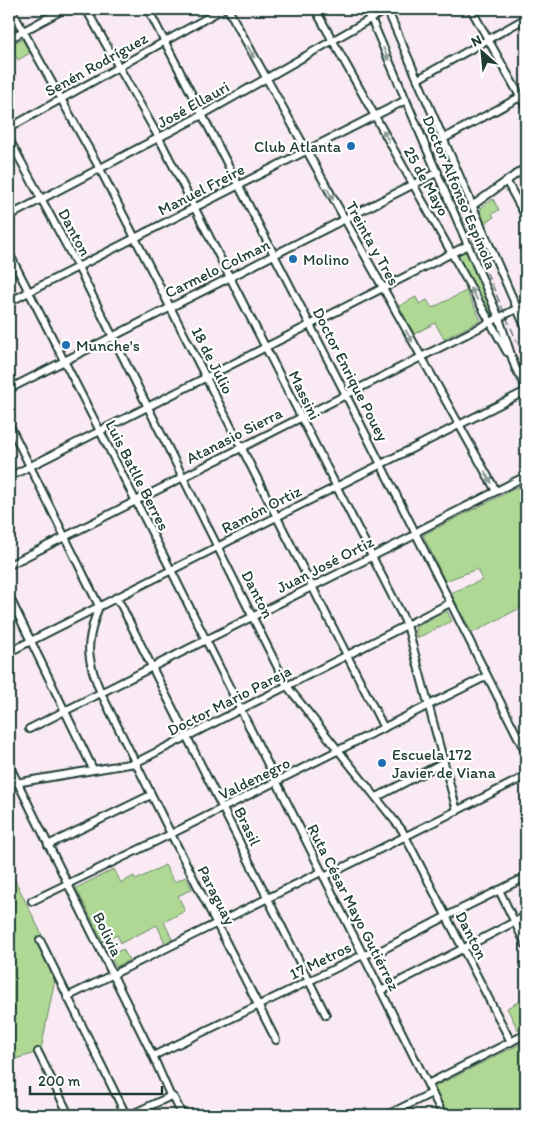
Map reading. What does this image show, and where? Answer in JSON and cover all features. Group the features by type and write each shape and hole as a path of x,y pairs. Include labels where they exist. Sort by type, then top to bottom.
{"street":[{"name":"18 de Julio","path":"11,9 100,168 384,728"},
{"path":"9,39 64,9"},
{"name":"Massini","path":"86,9 159,138 407,625 457,811"},
{"name":"Doctor Enrique Pouey","path":"148,9 275,255 526,753"},
{"name":"Senén Rodríguez","path":"9,128 222,9"},
{"name":"Treinta y Tres","path":"228,9 496,491"},
{"name":"25 de Mayo","path":"315,9 515,367"},
{"name":"Doctor Alfonso Espínola","path":"367,9 438,172 499,318 515,367 526,389"},
{"path":"470,9 526,107"},
{"path":"385,10 418,79 526,330"},
{"name":"José Ellauri","path":"9,216 202,116 385,10"},
{"path":"418,79 526,18"},
{"path":"443,139 520,97"},
{"name":"Manuel Freire","path":"9,302 406,100"},
{"name":"Danton","path":"9,140 78,267 287,686 402,830 511,1042"},
{"path":"472,206 508,182 526,167"},
{"name":"Carmelo Colman","path":"9,389 438,172"},
{"path":"508,182 526,217"},
{"path":"9,476 468,245"},
{"name":"Luis Batlle Berres","path":"9,253 241,710"},
{"name":"Atanasio Sierra","path":"9,564 526,304"},
{"name":"Ramón Ortiz","path":"9,652 459,425 526,389"},
{"path":"9,424 100,606"},
{"name":"Juan José Ortiz","path":"29,729 526,476"},
{"path":"9,596 94,769"},
{"name":"Brasil","path":"115,598 121,605 154,667 326,1015"},
{"name":"Doctor Mario Pareja","path":"9,784 135,762 450,603"},
{"name":"Paraguay","path":"100,606 92,628 88,649 94,675 101,693 276,1040"},
{"name":"Valdenegro","path":"32,901 224,808 487,676"},
{"name":"Ruta César Mayo Gutiérrez","path":"241,710 322,875 444,1115"},
{"path":"377,797 444,762"},
{"name":"Bolivia","path":"9,765 153,1056 170,1095 174,1098 182,1115"},
{"path":"67,997 267,897 322,875 405,837 526,776"},
{"path":"48,845 151,795"},
{"name":"17 Metros","path":"153,1056 363,955 382,950 526,877"},
{"path":"499,890 526,945"},
{"path":"381,991 526,916"},
{"path":"40,940 126,1115"},
{"path":"428,1084 526,1034"},
{"path":"38,1052 69,1115"},
{"path":"387,1115 432,1093"},
{"path":"130,1115 170,1095"}],"green space":[{"path":"22,39 30,53 18,60 10,45"},
{"path":"493,199 499,210 492,214 494,217 485,223 480,212 481,208"},
{"path":"465,249 495,316 491,319 456,256 456,254"},
{"path":"466,291 481,320 444,339 435,323 414,334 399,306 416,297 419,304 427,300 432,308"},
{"path":"526,483 526,605 472,633 451,593 482,580 477,569 445,581 423,535"},
{"path":"447,611 452,621 417,638 416,627"},
{"path":"165,865 174,882 186,877 192,889 178,896 185,911 164,922 172,939 165,943 157,925 121,943 117,935 103,942 76,888 114,869 121,883 134,876 136,880"},
{"path":"9,868 42,935 36,939 55,979 41,1049 32,1054 9,1061"},
{"path":"123,949 129,960 116,967 110,955"},
{"path":"526,998 526,1026 518,1030 507,1008"},
{"path":"526,1041 526,1115 448,1115 434,1087"}],"railway":[{"path":"371,9 526,362"}],"place":[{"name":"Club Atlanta","path":"351,146"},
{"name":"Molino","path":"293,259"},
{"name":"Munche's","path":"66,345"},
{"name":"Escuela 172 Javier de Viana","path":"382,763"}]}
